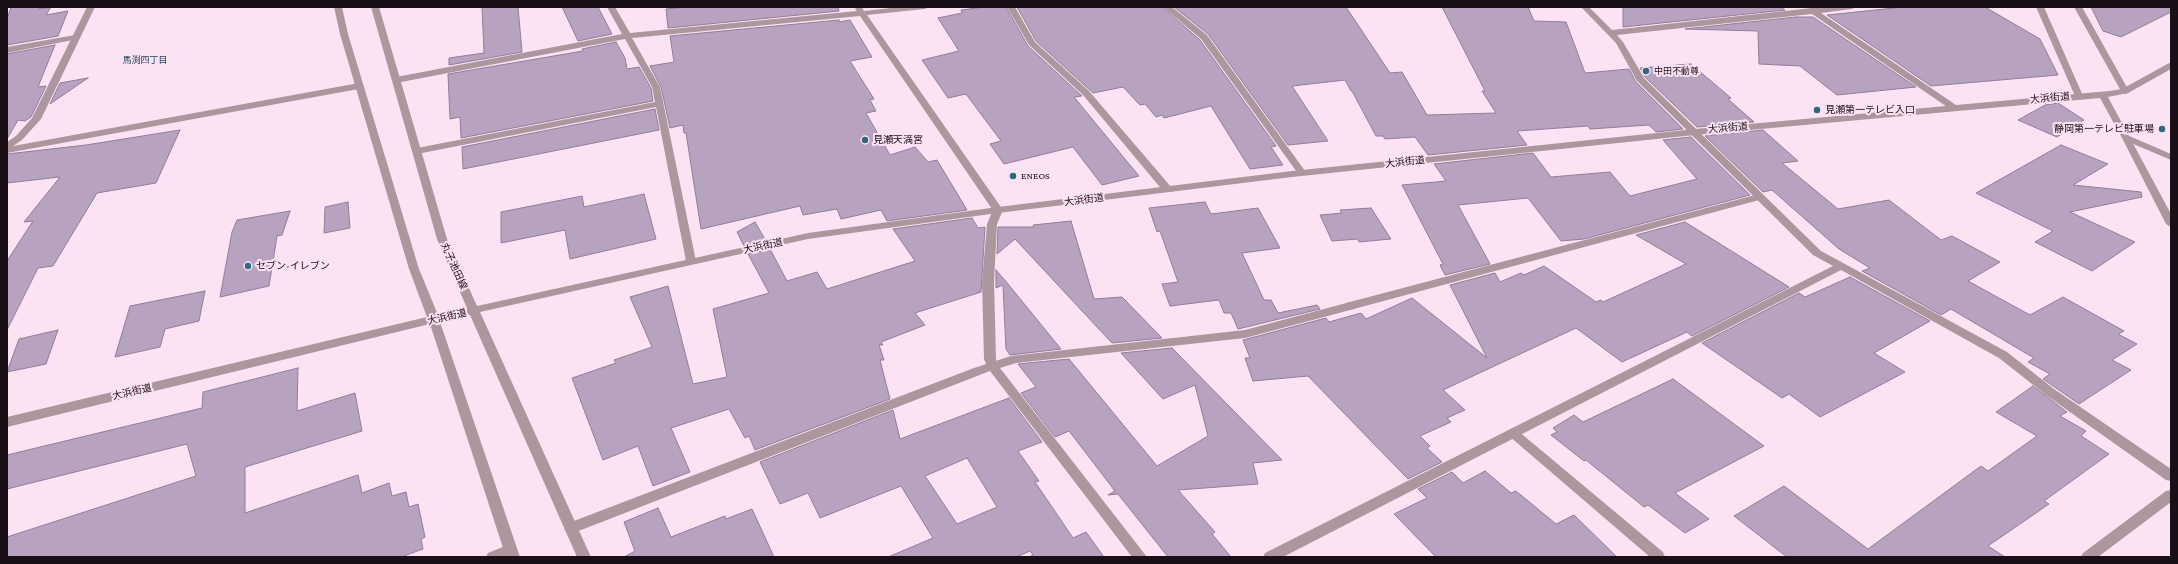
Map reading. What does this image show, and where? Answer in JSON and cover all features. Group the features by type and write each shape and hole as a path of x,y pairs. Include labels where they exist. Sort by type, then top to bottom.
{"street":[{"path":"7,146 19,138 36,119 91,7"},
{"path":"338,7 359,86 414,269 434,320 511,554 493,557"},
{"name":"丸子池田線","path":"375,7 442,240 584,557"},
{"path":"611,7 656,87 691,261"},
{"path":"396,80 626,36 859,10 925,7"},
{"path":"1011,7 1032,43 1086,93 1168,190"},
{"path":"1167,7 1204,37 1302,173"},
{"path":"1585,7 1623,48 1640,79 1817,253 1840,267 2003,355 2050,392 2171,476"},
{"path":"1610,33 1811,9 1852,7"},
{"path":"2040,7 2079,96"},
{"path":"2078,7 2125,91"},
{"path":"1811,9 1953,107"},
{"path":"859,10 998,210 992,224 988,282 992,366 1140,557"},
{"path":"7,50 75,37"},
{"name":"大浜街道","path":"7,422 474,310 808,236 998,210 1302,173 1695,132 2102,94 2125,91 2171,65"},
{"path":"7,150 359,86"},
{"path":"2102,94 2127,138 2171,224"},
{"path":"417,151 659,104"},
{"path":"2127,138 2171,157"},
{"path":"571,528 992,366 1015,359 1245,334 1759,197"},
{"path":"1270,557 1840,267"},
{"path":"1513,433 1658,556"},
{"path":"2088,557 2171,495"}],"building":[{"path":"11,7 40,7 39,9 51,7 46,15 68,11 58,36 7,45 7,19"},
{"path":"482,7 518,7 522,52 449,65 449,58 484,53"},
{"path":"562,7 598,7 612,34 578,41"},
{"path":"688,7 838,7 839,11 668,28 666,9"},
{"path":"985,7 1006,7 1028,46 1082,96 1074,97 1139,176 1102,185 1073,147 1004,164 990,144 1001,141 966,94 948,98 922,60 959,51 938,18 962,13 961,10"},
{"path":"1017,7 1162,7 1200,40 1276,146 1271,147 1283,165 1250,169 1211,106 1164,118 1162,115 1156,117 1145,104 1140,105 1123,87 1093,93 1036,41"},
{"path":"1174,7 1346,7 1390,73 1402,72 1427,115 1496,113 1482,91 1485,91 1442,7 1528,7 1534,21 1566,22 1585,73 1629,69 1636,82 1683,129 1656,132 1649,125 1590,129 1588,126 1517,131 1527,145 1428,155 1415,137 1385,139 1383,136 1376,136 1345,80 1292,86 1328,141 1288,145 1208,34"},
{"path":"1623,7 1781,7 1785,10 1623,27"},
{"path":"1904,7 1985,7 2040,39 2058,75 1931,86 1827,15"},
{"path":"2091,7 2171,7 2171,12 2121,37 2103,31"},
{"path":"1796,17 1813,17 1916,87 1837,95 1800,66 1759,64 1758,31 1685,29"},
{"path":"839,20 839,22 850,20 872,57 850,61 874,99 870,100 876,111 866,113 890,155 915,147 928,162 937,160 967,210 887,221 881,210 841,219 837,209 803,215 800,206 701,229 686,133 684,133 683,125 670,128 661,87 650,66 674,62 670,36"},
{"path":"616,42 625,58 627,69 639,67 651,88 653,101 461,138 460,117 450,119 448,74 583,51 582,49"},
{"path":"55,45 38,87 46,86 31,117 25,121 18,120 7,139 7,54"},
{"path":"1691,64 1731,98 1728,99 1754,122 1697,127 1645,77 1640,68"},
{"path":"88,78 50,104 60,83"},
{"path":"2058,103 2084,120 2057,137 2018,120 2045,105"},
{"path":"655,109 659,130 463,169 462,147"},
{"path":"180,130 156,183 97,193 53,266 38,268 7,330 7,261 33,221 24,222 60,177 7,183 7,154 86,145"},
{"path":"1763,130 1798,161 1782,163 1838,209 1889,200 1941,240 1952,236 2000,262 1968,281 2030,315 2063,297 2124,331 2118,334 2137,344 2112,360 2131,370 2079,404 2043,379 2050,374 2028,362 2034,358 1951,309 1941,315 1862,271 1870,268 1839,249 1772,190 1763,192 1705,136"},
{"path":"1691,137 1750,195 1584,239 1561,241 1528,198 1458,205 1490,264 1445,275 1440,265 1443,264 1402,185 1446,181 1434,164 1533,153 1551,177 1610,172 1630,196 1697,179 1663,140"},
{"path":"2061,145 2108,164 2073,185 2141,192 2142,197 2070,212 2135,242 2092,271 2035,242 2053,231 1976,193"},
{"path":"644,194 656,239 570,259 565,230 501,243 501,212 582,196 584,207"},
{"path":"348,202 350,228 324,233 325,207"},
{"path":"1205,202 1211,214 1258,208 1280,248 1242,253 1264,300 1271,300 1278,313 1317,305 1320,309 1238,329 1231,313 1224,313 1219,300 1170,306 1162,284 1178,282 1160,231 1157,232 1149,208"},
{"path":"1371,208 1391,239 1359,242 1358,239 1332,241 1320,215 1342,213 1340,210"},
{"path":"290,211 282,235 277,236 269,286 220,297 232,232 237,220"},
{"path":"972,218 978,228 985,227 981,292 915,313 925,325 881,342 883,345 879,345 884,360 880,360 890,399 755,450 749,436 745,438 729,409 671,428 690,472 653,486 638,446 603,460 572,378 616,363 614,360 652,347 630,297 668,286 693,384 727,377 713,309 769,293 748,254 770,249 787,281 817,272 827,289 915,261 893,229"},
{"path":"1071,221 1094,299 1122,297 1162,338 1112,343 1015,239 997,254 998,227 1034,227 1033,225"},
{"path":"755,222 766,241 744,246 737,232"},
{"path":"1685,222 1789,287 1692,336 1687,332 1622,362 1576,328 1443,390 1465,410 1447,418 1451,422 1420,436 1430,446 1427,448 1442,462 1408,479 1308,376 1253,381 1245,358 1250,358 1243,340 1326,318 1329,322 1361,313 1366,319 1412,298 1487,358 1450,285 1495,273 1500,282 1521,273 1524,275 1544,266 1596,302 1601,300 1603,302 1686,264 1636,235"},
{"path":"996,270 1061,349 1010,355 1006,349 1003,285 996,288"},
{"path":"1850,277 1930,321 1874,353 1905,372 1820,417 1789,394 1782,398 1702,343 1799,293 1805,297"},
{"path":"205,291 199,321 165,329 160,347 115,357 130,306"},
{"path":"58,330 46,364 7,372 19,339"},
{"path":"1172,348 1282,460 1253,463 1258,484 1178,490 1215,532 1212,534 1231,557 1168,557 1118,494 1108,495 1115,491 1069,431 1055,437 1021,393 1036,387 1018,364 1069,359 1157,466 1208,436 1195,385 1163,399 1121,353"},
{"path":"298,368 297,411 355,393 362,431 245,467 245,513 358,475 362,493 389,483 392,496 406,492 409,507 418,504 425,537 421,539 423,549 401,557 7,557 7,537 196,476 187,444 7,489 7,455 202,408 203,392"},
{"path":"1673,379 1764,446 1675,493 1709,519 1685,533 1648,505 1644,507 1586,460 1584,461 1551,435 1557,432 1553,428 1574,415 1583,422"},
{"path":"2033,386 2067,412 2060,416 2086,431 2081,436 2109,454 2044,501 2049,504 1988,546 2005,557 1787,557 1734,516 1784,486 1868,549 1981,466 1988,471 2037,436 1996,412"},
{"path":"1009,398 1042,442 1018,451 1039,481 1035,482 1073,538 1086,532 1104,557 1029,557 1033,555 1030,551 1016,557 888,557 933,538 901,486 820,518 808,493 780,504 760,462 893,410 900,439","holes":["967,458 997,507 957,524 925,476"]},
{"path":"1485,471 1511,493 1516,491 1556,524 1574,515 1617,557 1436,557 1394,514 1427,498 1418,489 1452,472 1463,483"},
{"path":"658,508 671,537 725,516 726,519 752,509 774,557 624,557 635,551 624,522"}],"place":[{"name":"中田不動尊","path":"1646,71"},
{"name":"見瀬第一テレビ入口","path":"1817,110"},
{"name":"静岡第一テレビ駐車場","path":"2162,129"},
{"name":"見瀬天満宮","path":"865,140"},
{"name":"ENEOS","path":"1013,176"},
{"name":"セブン-イレブン","path":"248,266"}],"district":[{"name":"馬渕四丁目","path":"145,60"}]}
